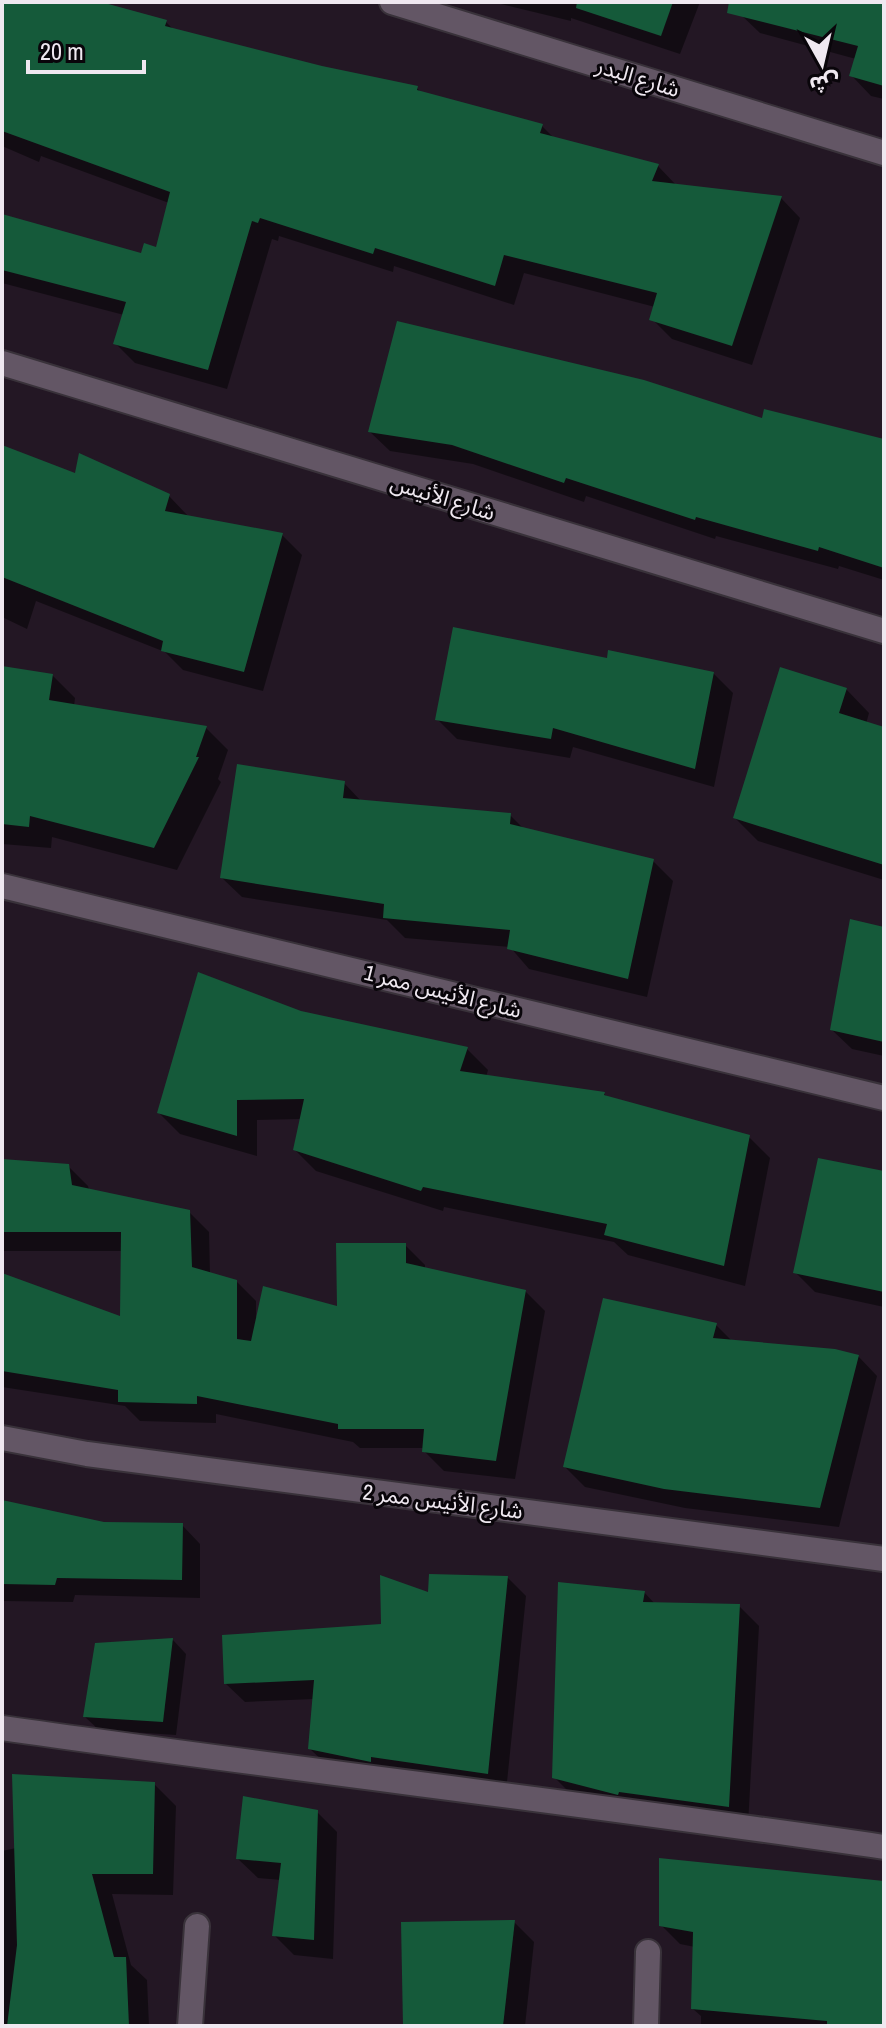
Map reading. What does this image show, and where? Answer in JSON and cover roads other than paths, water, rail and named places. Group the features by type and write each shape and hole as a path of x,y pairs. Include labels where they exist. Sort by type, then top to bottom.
{"street":[{"name":"شارع البدر","path":"392,2 884,153"},
{"name":"شارع الأنيس","path":"2,363 884,631"},
{"name":"شارع الأنيس ممر 1","path":"2,886 884,1098"},
{"name":"شارع الأنيس ممر 2","path":"2,1438 87,1454 884,1559"},
{"path":"2,1728 631,1810 884,1847"},
{"path":"190,2026 197,1926"},
{"path":"646,2026 648,1952"}]}
